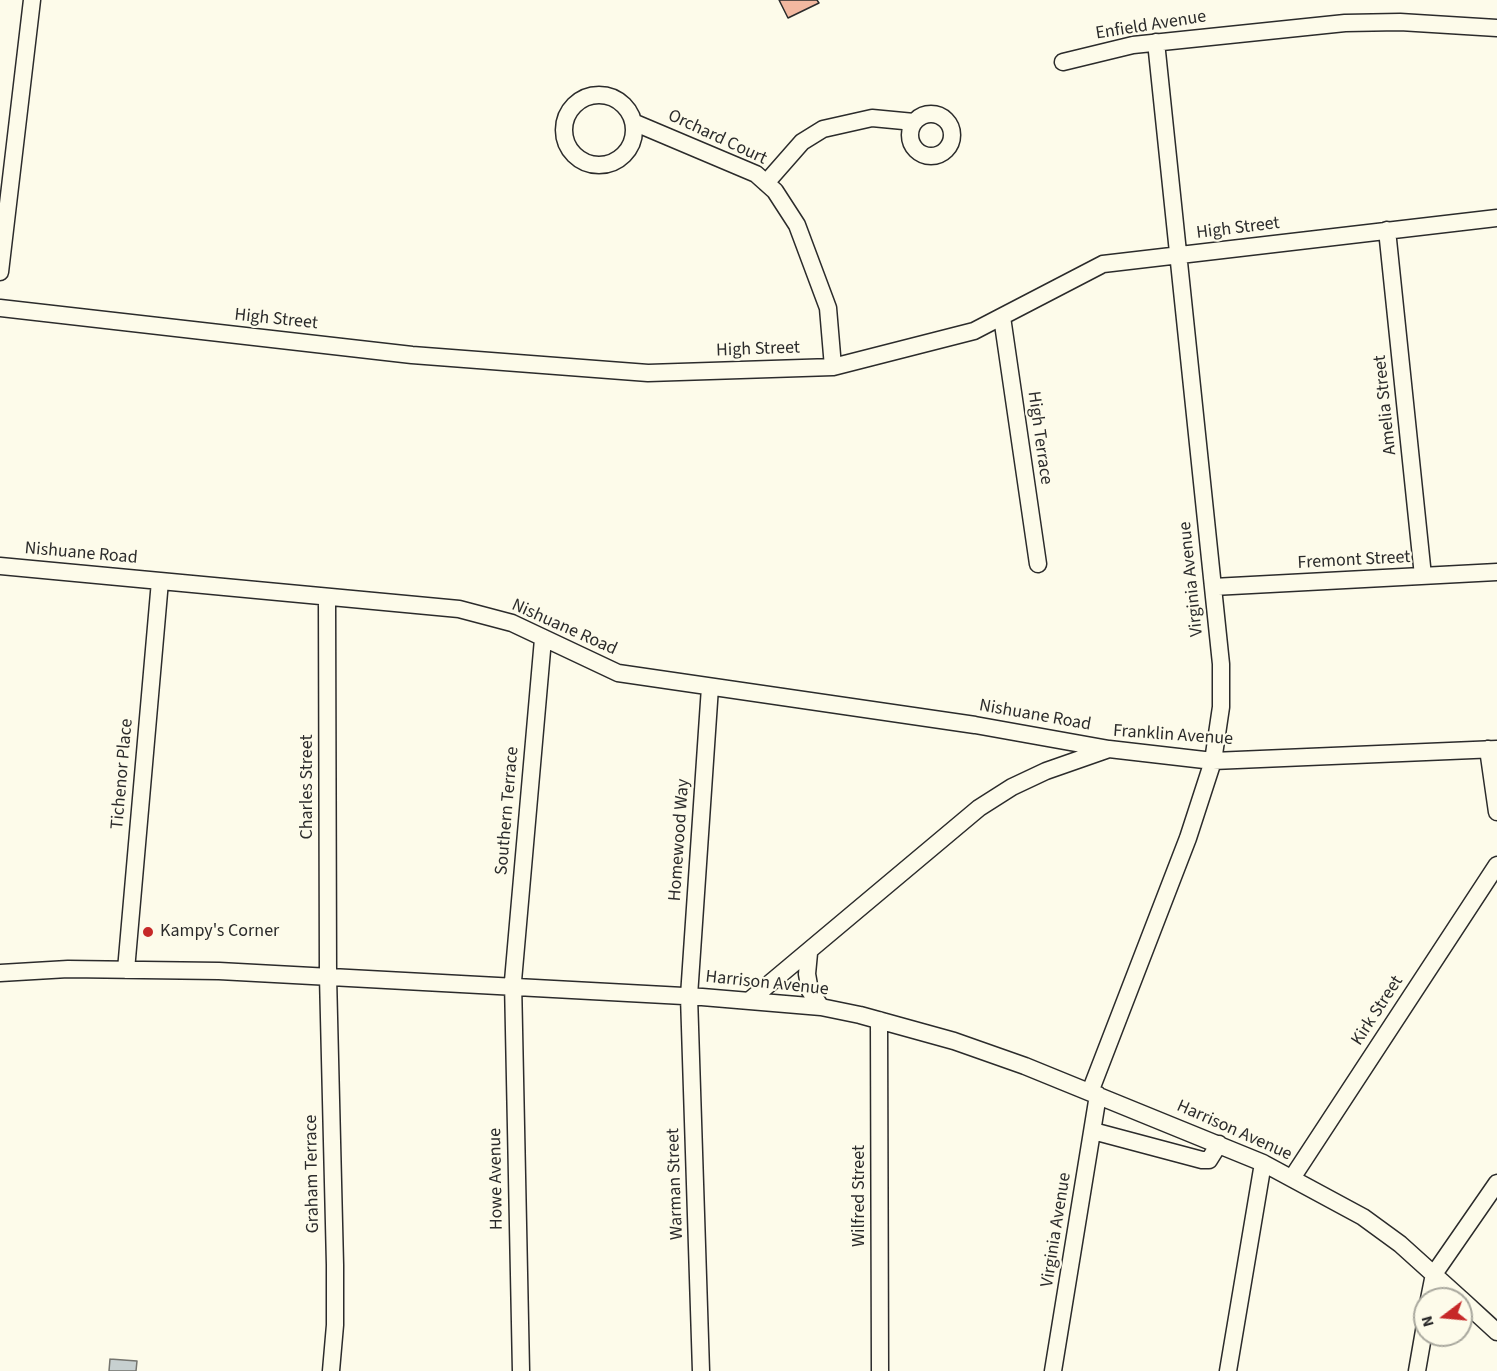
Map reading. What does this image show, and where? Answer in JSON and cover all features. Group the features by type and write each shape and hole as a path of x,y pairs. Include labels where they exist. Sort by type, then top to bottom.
{"street":[{"path":"0,272 32,0"},
{"name":"Enfield Avenue","path":"1063,62 1156,42 1346,22 1400,22 1497,28"},
{"name":"Virginia Avenue","path":"1053,1371 1093,1131 1094,1094 1188,838 1213,761 1221,707 1221,664 1156,42"},
{"path":"590,96 608,96 618,100 626,108 633,122 633,139 629,149 612,163 601,165 580,160 568,146 564,136 566,118 571,108 590,96"},
{"path":"766,183 802,142 823,129 873,118 914,122"},
{"name":"Orchard Court","path":"633,122 756,174 775,191 797,225 816,271 828,308 833,367"},
{"name":"High Street","path":"0,308 412,355 648,373 833,367 974,331 1104,264 1497,218"},
{"name":"Amelia Street","path":"1387,230 1423,576"},
{"name":"High Terrace","path":"1002,317 1038,564"},
{"name":"Nishuane Road","path":"0,566 459,609 512,623 618,673 975,725 1109,749"},
{"name":"Fremont Street","path":"1213,587 1497,572"},
{"name":"Tichenor Place","path":"126,970 160,581"},
{"name":"Charles Street","path":"327,597 328,976"},
{"name":"Southern Terrace","path":"513,987 543,639"},
{"name":"Homewood Way","path":"689,996 710,687"},
{"name":"Franklin Avenue","path":"750,1000 979,808 1046,771 1109,749 1213,761 1492,749"},
{"path":"1492,749 1497,812"},
{"name":"Kirk Street","path":"1292,1178 1497,865"},
{"path":"808,952 807,974 810,991 821,1007"},
{"name":"Harrison Avenue","path":"0,973 68,969 219,970 689,996 821,1007 954,1041 1263,1162 1363,1217 1400,1244 1448,1287"},
{"name":"Graham Terrace","path":"328,976 335,1265 335,1325 331,1371"},
{"name":"Howe Avenue","path":"513,987 521,1371"},
{"name":"Warman Street","path":"689,996 701,1371"},
{"name":"Wilfred Street","path":"879,1020 880,1371"},
{"path":"1093,1131 1202,1160 1209,1160 1219,1144"},
{"path":"1228,1371 1263,1162"},
{"path":"1432,1287 1434,1274 1497,1183"},
{"name":"Harrison Avenue","path":"1473,1310 1497,1332"},
{"path":"1417,1371 1421,1347"}],"shaded area":[{"path":"110,1359 137,1361 136,1371 109,1371"}],"building":[{"path":"779,0 817,0 819,3 788,18"}],"place":[{"name":"Kampy's Corner","path":"148,932"}]}
